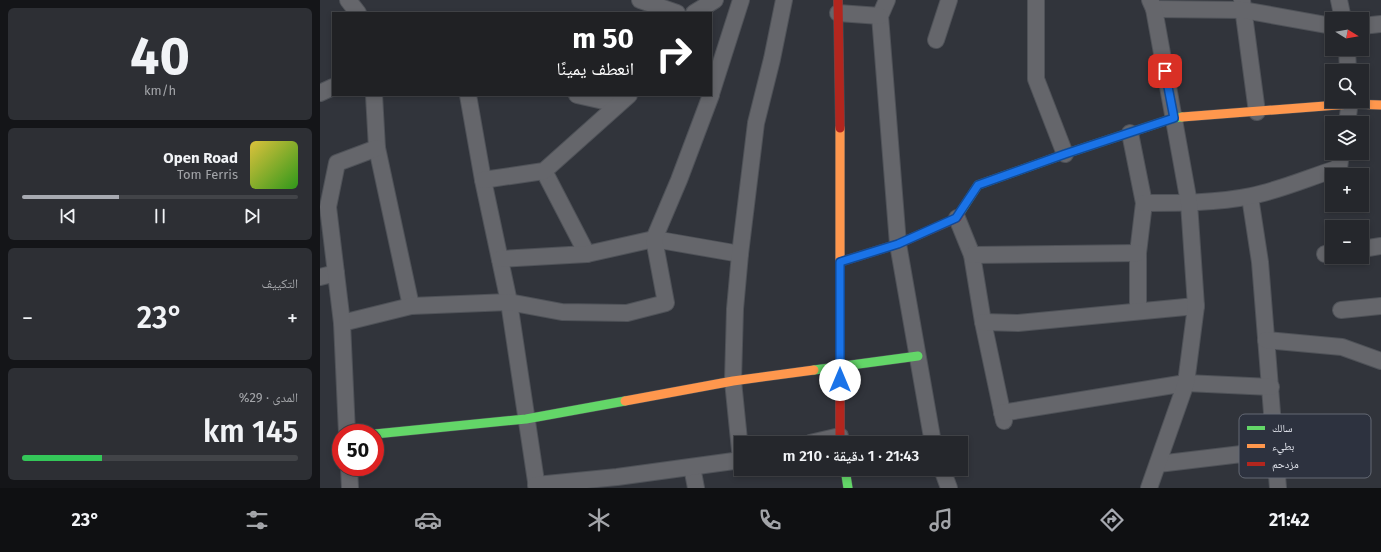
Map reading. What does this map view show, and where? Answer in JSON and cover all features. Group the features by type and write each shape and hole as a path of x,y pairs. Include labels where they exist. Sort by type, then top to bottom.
{"street":[{"path":"348,0 357,12"},
{"path":"640,0 674,12"},
{"path":"696,12 714,0"},
{"path":"712,92 741,0"},
{"path":"738,436 732,381 735,309 740,254 756,123 784,0"},
{"path":"887,0 880,16 898,244 932,436"},
{"path":"936,40 949,0"},
{"path":"1036,0 1036,79 1065,154"},
{"path":"1339,0 1342,12"},
{"path":"1150,488 1186,383 1196,306 1189,203 1152,5 1242,5 1325,24"},
{"path":"1242,5 1257,112"},
{"path":"840,436 841,155 838,7 880,16"},
{"path":"1369,25 1381,24"},
{"path":"320,92 332,87"},
{"path":"374,96 377,148 411,306"},
{"path":"468,96 483,180 509,302 536,487 734,461"},
{"path":"587,96 623,100"},
{"path":"342,323 411,306 509,302 562,312 627,313 666,303 654,239 679,180 711,96"},
{"path":"483,180 544,171 623,100"},
{"path":"1369,104 1381,105"},
{"path":"840,262 898,244 956,218 978,185 1174,118 1257,112 1325,105"},
{"path":"1130,133 1144,203 1138,253 1138,312"},
{"path":"347,424 342,323 336,274 324,208 337,163 377,148"},
{"path":"1144,203 1189,203 1263,194 1339,168 1340,160"},
{"path":"544,171 587,254"},
{"path":"1250,196 1260,262 1272,414"},
{"path":"956,218 972,255 983,322 1003,417 1186,383 1270,387"},
{"path":"500,259 587,254 654,239 740,254"},
{"path":"1369,248 1381,246"},
{"path":"972,255 1138,253"},
{"path":"320,277 336,274"},
{"path":"983,322 1018,323 1196,306"},
{"path":"1341,310 1381,306"},
{"path":"1266,340 1342,347 1381,361"},
{"path":"384,433 526,419 732,381 918,356"},
{"path":"1158,464 1239,454"},
{"path":"692,467 696,488"},
{"path":"349,476 350,488"},
{"path":"846,476 848,488"},
{"path":"945,476 949,488"},
{"path":"1277,478 1278,488"}],"traffic: fast":[{"path":"961,211 978,185 1065,154 1174,118 1182,117"},
{"path":"814,370 918,356"},
{"path":"384,433 526,419 625,401"},
{"path":"846,476 848,488"}],"traffic: slow":[{"path":"1182,117 1351,104 1381,105"},
{"path":"840,128 840,319"},
{"path":"625,401 733,381 814,370"}],"traffic: jam":[{"path":"838,0 840,128"},
{"path":"840,262 898,244 957,218 961,211"},
{"path":"840,319 840,436"}],"route":[{"path":"840,380 840,262 898,244 956,218 978,185 1174,118 1165,71"}]}
